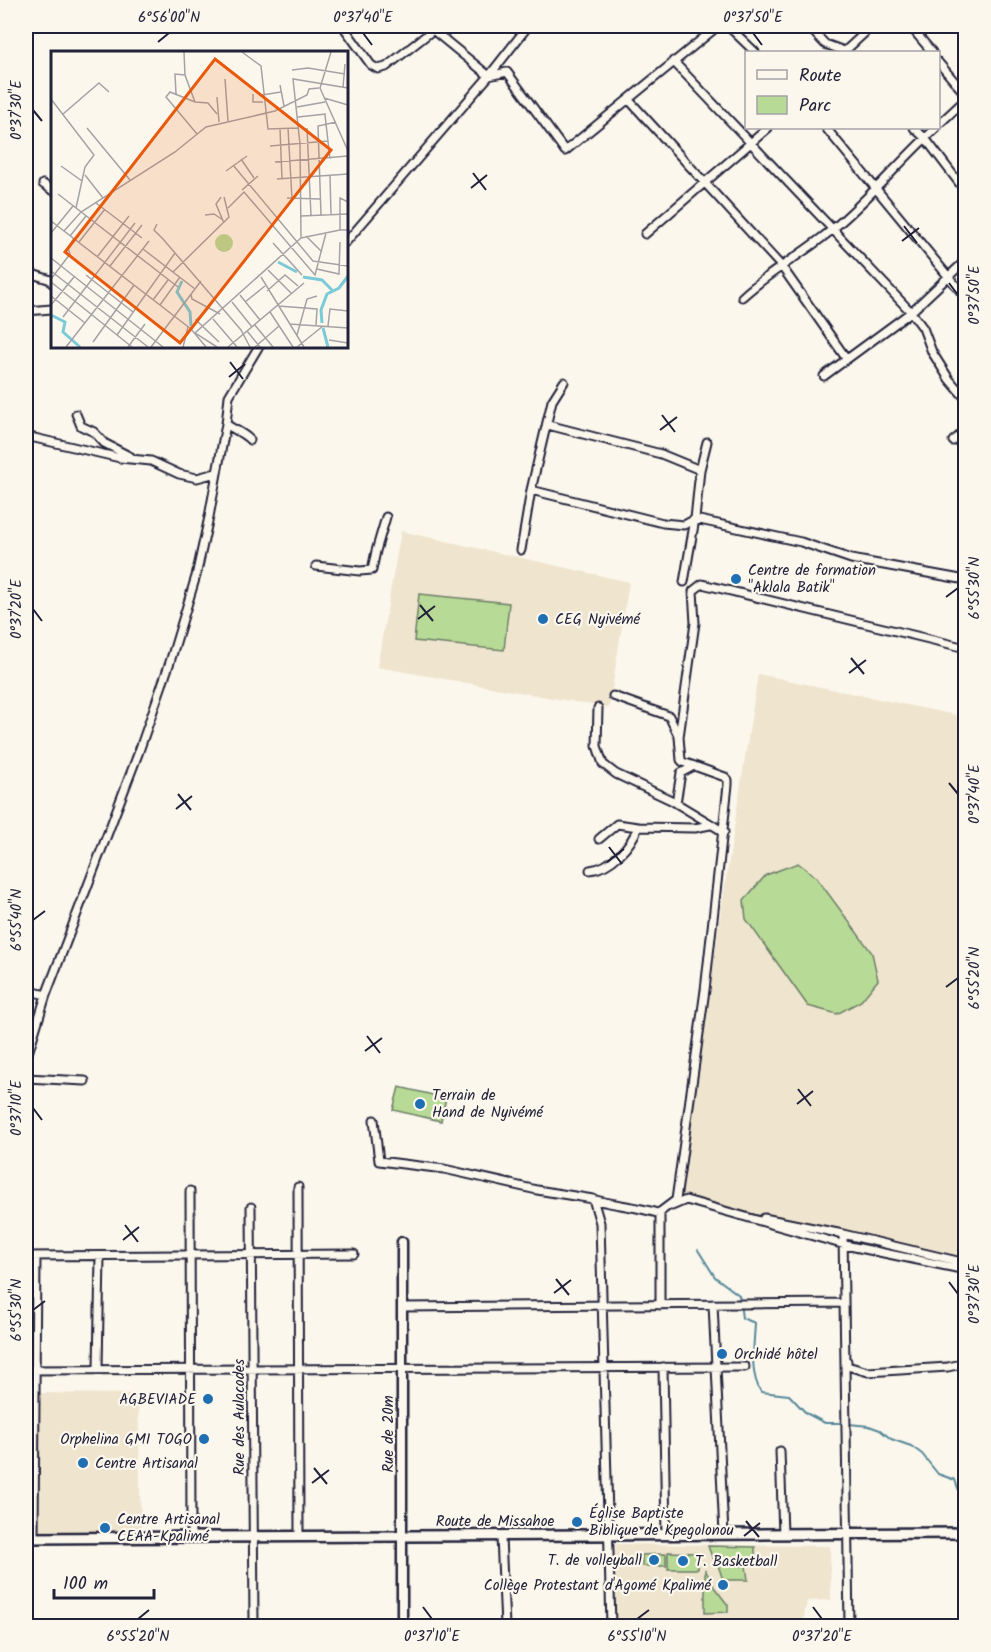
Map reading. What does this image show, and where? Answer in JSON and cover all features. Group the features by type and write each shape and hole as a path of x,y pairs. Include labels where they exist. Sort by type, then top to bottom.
{"main road":[{"name":"Route de Missahoe","path":"30,1538 965,1534"}],"street":[{"path":"343,26 371,65 378,69 386,67 430,28 489,76"},
{"path":"348,240 489,76 528,26"},
{"path":"489,76 507,72 565,151 718,26"},
{"path":"728,26 754,51"},
{"path":"808,26 825,45 842,51"},
{"path":"846,51 872,26"},
{"path":"910,26 931,51"},
{"path":"673,61 911,312 923,328 933,352 949,379 966,399"},
{"path":"940,64 966,94"},
{"path":"940,123 966,99"},
{"path":"629,100 782,267 846,358"},
{"path":"645,234 767,129"},
{"path":"827,129 966,298"},
{"path":"915,129 925,138 966,192"},
{"path":"742,297 765,276 782,267 833,229 877,188 934,129"},
{"path":"43,184 51,189"},
{"path":"824,376 911,312 966,260"},
{"path":"26,273 51,280"},
{"path":"26,311 51,309"},
{"path":"26,1060 46,995 138,754 170,662 196,576 226,424 229,396 258,348"},
{"path":"521,550 531,490 552,401 564,382"},
{"path":"76,414 81,426 94,432 104,443 136,460"},
{"path":"226,424 242,432 250,440"},
{"path":"548,425 661,454 700,470"},
{"path":"953,441 963,432 966,433"},
{"path":"26,436 93,452 151,461 179,474 197,478 216,474"},
{"path":"684,582 695,519 700,470 707,442"},
{"path":"531,490 663,523 684,525 695,519 801,542 851,559 966,579"},
{"path":"316,566 360,571 372,570 386,517"},
{"path":"660,1305 660,1212 676,1200 724,832 728,780 681,760 679,737 695,623 693,591 702,584 966,648"},
{"path":"613,696 669,716 679,737"},
{"path":"598,708 597,746 603,764 616,774 676,803 724,832"},
{"path":"676,803 681,773 694,766"},
{"path":"599,839 617,824 638,827 695,828 711,825"},
{"path":"590,870 600,868 626,849 638,827"},
{"path":"26,990 46,995"},
{"path":"26,1078 85,1081"},
{"path":"374,1120 379,1161 444,1169 537,1190 593,1198 600,1223 611,1626"},
{"path":"463,1171 618,1206 634,1205 657,1213 686,1200 845,1245 966,1270"},
{"path":"298,1187 299,1537"},
{"path":"190,1191 191,1538"},
{"path":"676,1200 843,1234 966,1263"},
{"name":"Rue des Aulacodes","path":"251,1207 254,1626"},
{"path":"843,1234 849,1626"},
{"name":"Rue de 20m","path":"402,1242 402,1626"},
{"path":"845,1245 844,1303 847,1366 868,1372 948,1367 966,1363"},
{"path":"26,1256 354,1254"},
{"path":"30,1538 36,1256"},
{"path":"98,1369 100,1256"},
{"path":"402,1307 844,1303"},
{"path":"714,1304 724,1534"},
{"path":"879,1373 966,1363"},
{"path":"663,1367 666,1535"},
{"path":"26,1370 745,1367"},
{"path":"780,1451 783,1534"},
{"path":"501,1537 505,1626"}],"shaded area":[{"path":"401,531 629,582 609,708 377,667"},
{"path":"758,674 965,717 965,1266 676,1201"},
{"name":"Centre Artisanal","path":"26,1393 138,1394 141,1532 26,1534"},
{"name":"Collège Protestant d'Agomé Kpalimé","path":"616,1544 830,1546 831,1600 807,1601 802,1626 616,1626 614,1571"}],"green space":[{"path":"419,594 509,603 504,650 414,641"},
{"path":"798,863 816,877 872,953 878,980 861,1001 837,1014 808,1006 746,919 744,900 766,875"},
{"name":"Terrain de Hand de Nyivémé","path":"399,1087 446,1098 441,1121 393,1110"},
{"path":"708,1546 755,1547 755,1563 716,1561"},
{"name":"T. Basketball","path":"668,1552 698,1553 698,1569 668,1569"},
{"name":"T. de volleyball","path":"666,1554 666,1566 642,1566 642,1555"},
{"path":"718,1565 746,1566 748,1580 723,1580"},
{"path":"705,1569 714,1587 728,1605 728,1612 705,1613"}],"waterway":[{"path":"698,1250 715,1277 739,1295 742,1318 755,1323 754,1367 761,1392 789,1395 806,1413 825,1423 843,1423"},
{"path":"849,1424 869,1426 880,1430 891,1439 911,1446 922,1454 938,1474 955,1480 963,1510 966,1512"}],"place":[{"name":"Centre de formation \"Aklala Batik\"","path":"736,579"},
{"name":"CEG Nyivémé","path":"543,619"},
{"name":"Terrain de Hand de Nyivémé","path":"420,1104"},
{"name":"Orchidé hôtel","path":"722,1354"},
{"name":"AGBEVIADE","path":"208,1399"},
{"name":"Orphelina GMI TOGO","path":"204,1439"},
{"name":"Centre Artisanal","path":"83,1463"},
{"name":"Église Baptiste Biblique de Kpegolonou","path":"577,1522"},
{"name":"Centre Artisanal CEAA-Kpalimé","path":"105,1528"},
{"name":"T. de volleyball","path":"654,1560"},
{"name":"T. Basketball","path":"683,1561"},
{"name":"Collège Protestant d'Agomé Kpalimé","path":"723,1585"}]}
